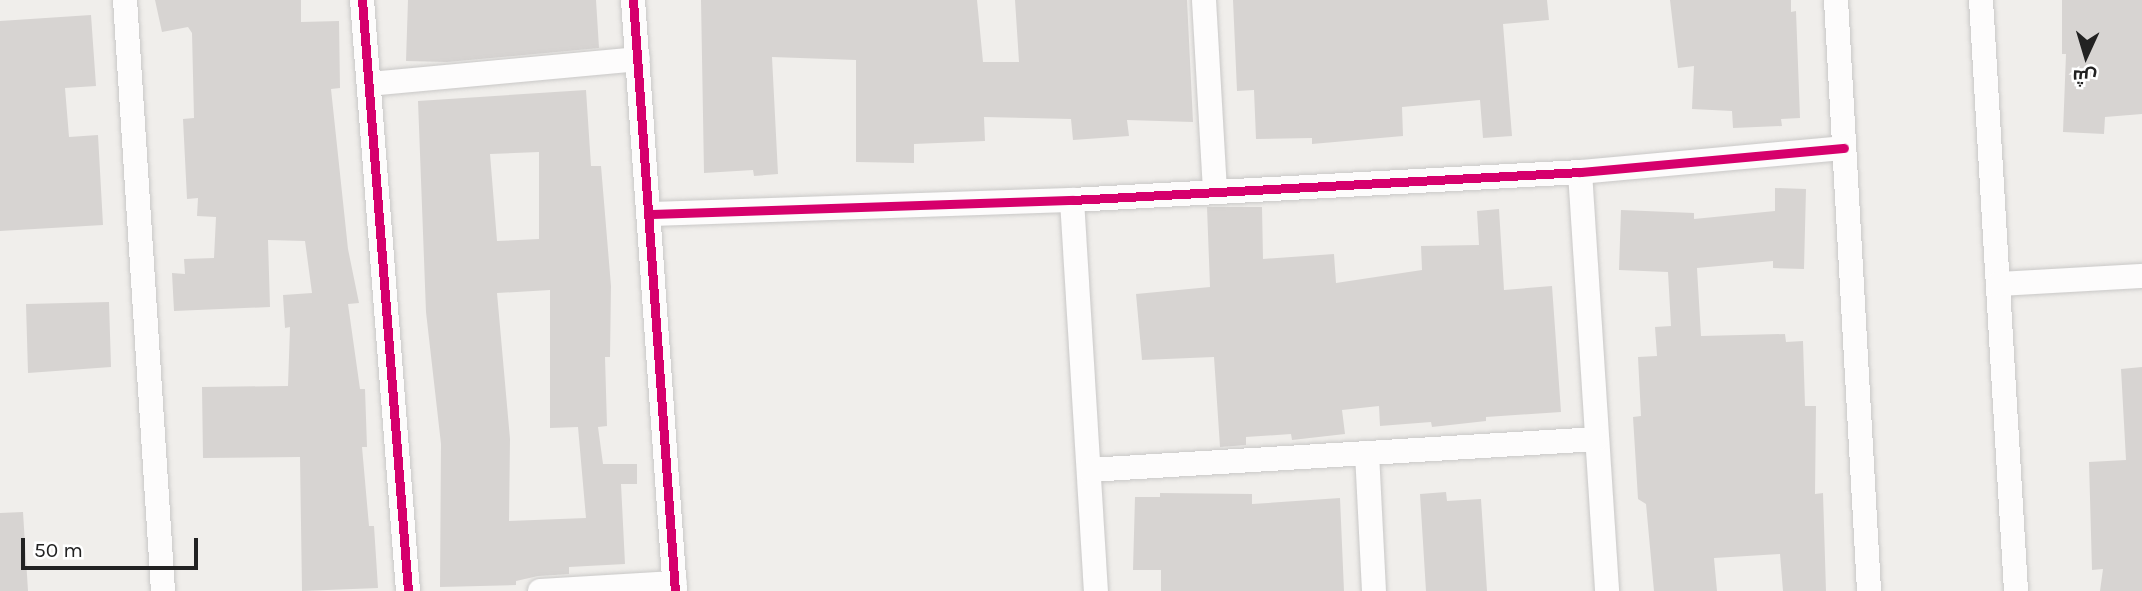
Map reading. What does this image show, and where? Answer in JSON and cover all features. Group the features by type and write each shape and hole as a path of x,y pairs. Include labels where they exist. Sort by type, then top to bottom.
{"street":[{"path":"125,0 163,591"},
{"path":"362,0 408,591"},
{"path":"540,591 675,587 634,0"},
{"path":"1204,0 1215,192"},
{"path":"1836,0 1869,591"},
{"path":"1981,0 2016,591"},
{"path":"369,84 638,59"},
{"path":"649,214 1072,200 1580,172 1844,148"},
{"path":"1580,172 1607,591"},
{"path":"1072,200 1096,591"},
{"path":"1998,284 2142,276"},
{"path":"1089,470 1597,439"},
{"path":"1367,453 1374,591"}],"building":[{"path":"155,0 301,0 301,22 339,21 340,88 331,89 348,249 359,303 348,304 360,389 365,389 367,447 362,447 369,526 374,526 378,588 302,591 300,457 203,458 202,387 288,386 290,327 285,328 283,295 312,293 305,241 268,240 270,307 174,311 172,273 185,274 184,259 214,258 216,217 197,216 198,198 187,199 183,119 194,118 192,33 188,27 162,32"},
{"path":"408,0 596,0 599,48 447,62 406,61"},
{"path":"701,0 977,0 983,62 1019,62 1015,0 1187,0 1193,122 1127,120 1129,136 1073,140 1071,119 984,117 985,141 914,144 914,163 856,162 856,60 772,57 778,174 754,176 753,170 704,173"},
{"path":"1233,0 1547,0 1549,20 1503,24 1512,136 1483,138 1480,100 1402,107 1403,136 1312,144 1312,138 1256,139 1254,90 1237,91"},
{"path":"1670,0 1791,0 1791,12 1796,11 1800,118 1781,119 1782,126 1733,128 1732,111 1692,109 1694,66 1678,68"},
{"path":"2062,0 2142,0 2142,114 2105,117 2104,134 2063,132 2066,54 2062,54"},
{"path":"91,15 96,86 65,88 69,137 98,135 103,225 0,231 0,21"},
{"path":"586,90 591,166 601,166 611,286 610,357 605,357 607,426 598,427 603,464 637,464 637,484 621,484 625,564 569,567 569,574 538,576 516,581 516,585 440,587 441,444 426,312 418,101","holes":["539,152 539,239 497,241 490,154","550,290 550,428 578,427 586,518 509,521 510,439 497,293"]},
{"path":"1775,188 1806,189 1804,269 1773,268 1773,261 1697,268 1701,336 1785,334 1786,342 1803,341 1805,406 1816,406 1815,494 1823,493 1826,591 1783,591 1780,554 1714,558 1717,591 1654,591 1646,504 1638,499 1633,417 1641,416 1638,357 1657,356 1655,327 1671,326 1668,272 1619,270 1621,210 1694,213 1694,219 1775,211"},
{"path":"1207,207 1262,207 1263,259 1334,254 1336,283 1422,270 1421,246 1479,245 1477,211 1499,209 1504,290 1552,286 1561,412 1486,417 1486,421 1432,427 1431,422 1380,426 1379,406 1342,410 1345,434 1292,440 1291,434 1246,437 1246,445 1220,447 1214,357 1142,360 1136,294 1210,287"},
{"path":"109,302 111,367 28,373 26,304"},
{"path":"2142,367 2142,591 2100,591 2103,569 2092,570 2089,462 2126,460 2121,369"},
{"path":"1446,492 1447,501 1481,499 1487,591 1426,591 1420,494"},
{"path":"1160,493 1252,494 1252,504 1340,498 1344,591 1161,591 1161,570 1133,570 1135,497 1160,497"},
{"path":"23,512 28,591 0,591 0,513"}],"cycle path":[{"path":"362,0 408,591"},
{"path":"633,0 675,591"},
{"path":"649,214 1072,200 1580,172 1844,148"}]}
